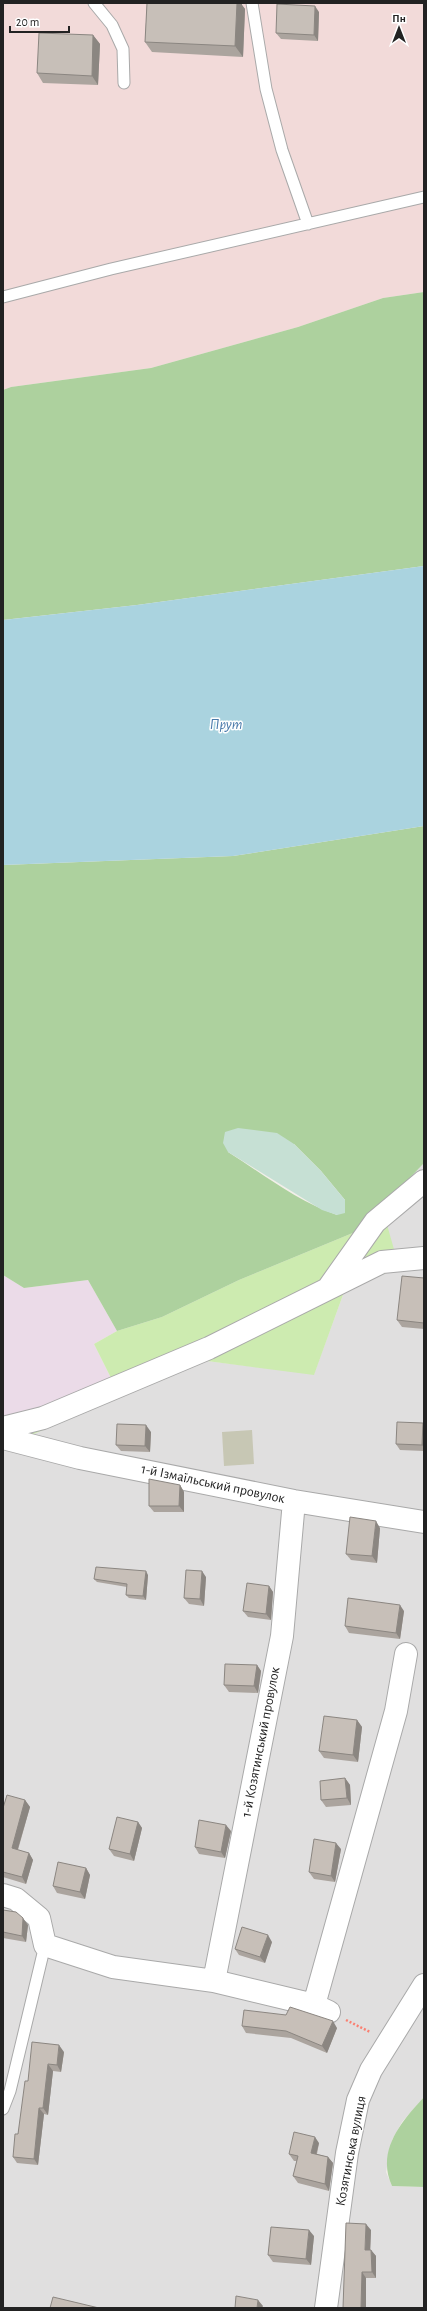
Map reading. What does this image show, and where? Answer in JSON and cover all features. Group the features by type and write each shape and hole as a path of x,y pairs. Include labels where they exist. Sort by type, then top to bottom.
{"street":[{"path":"329,1288 375,1222 424,1181"},
{"path":"3,1428 42,1418 209,1348 382,1262 424,1258"},
{"name":"1-й Ізмаїльський провулок","path":"3,1438 80,1458 294,1501 424,1522"},
{"name":"1-й Козятинський провулок","path":"214,1981 282,1636 294,1501"},
{"path":"3,1895 16,1899 39,1918 45,1945 113,1967 214,1981 322,2009 396,1711 406,1654"},
{"name":"Козятинська вулиця","path":"326,2308 347,2154 358,2100 371,2070 424,1985"}],"lane":[{"path":"94,3 112,25 123,49 124,83"},
{"path":"252,3 266,89 282,150 308,224"},
{"path":"3,297 111,269 424,197"},
{"path":"3,2109 10,2091 45,1945"}],"path":[{"path":"322,2009 371,2033"}],"shaded area":[{"path":"3,3 424,3 424,292 383,298 298,327 151,368 11,387 3,390"},
{"path":"238,1128 277,1133 294,1144 321,1171 345,1200 345,1213 337,1215 322,1210 228,1152 223,1143 225,1132"},
{"path":"424,1163 424,2097 402,2122 392,2140 386,2172 392,2186 424,2187 424,2308 3,2308 3,1444 10,1444 207,1361 314,1374 344,1292 382,1207"},
{"path":"3,1275 24,1288 88,1280 117,1331 94,1344 112,1380 27,1418 3,1420"},
{"path":"252,1430 254,1464 224,1466 222,1432"}],"green space":[{"path":"424,292 424,566 137,605 3,620 3,390 11,387 151,368 298,327 383,298"},
{"path":"424,826 424,1163 360,1230 239,1280 162,1317 117,1331 88,1280 24,1288 3,1275 3,865 233,856","holes":["294,1144 321,1171 345,1200 337,1215 308,1203 228,1152"]},
{"path":"382,1207 399,1267 344,1292 314,1375 207,1361 10,1444 27,1418 112,1380 94,1344 117,1331 162,1317 239,1280 360,1230"},
{"path":"424,2097 424,2187 392,2186 388,2173 387,2161 389,2149 393,2138 400,2127"}],"water":[{"name":"Прут","path":"424,566 424,826 233,856 3,865 3,620 137,605"}],"building":[{"path":"147,3 237,3 235,46 145,42"},
{"path":"277,4 315,6 314,35 276,33"},
{"path":"39,33 93,35 92,76 37,73"},
{"path":"402,1276 424,1278 424,1323 397,1320"},
{"path":"397,1422 423,1423 422,1445 396,1444"},
{"path":"117,1424 146,1425 145,1446 116,1445"},
{"path":"149,1479 180,1485 179,1506 149,1506"},
{"path":"350,1517 376,1521 372,1556 346,1554"},
{"path":"96,1567 146,1571 143,1596 126,1595 127,1584 94,1579"},
{"path":"186,1570 202,1571 200,1599 184,1598"},
{"path":"247,1583 269,1586 266,1614 243,1611"},
{"path":"348,1598 400,1605 396,1633 345,1626"},
{"path":"225,1664 257,1665 254,1686 224,1685"},
{"path":"324,1716 357,1720 353,1755 319,1751"},
{"path":"345,1778 347,1798 321,1800 320,1781"},
{"path":"7,1795 25,1800 12,1848 29,1853 22,1877 3,1872 3,1808"},
{"path":"117,1817 138,1822 130,1854 109,1849"},
{"path":"199,1820 226,1825 221,1852 195,1847"},
{"path":"314,1839 336,1843 331,1876 309,1872"},
{"path":"58,1862 86,1868 80,1892 53,1886"},
{"path":"3,1910 16,1912 23,1918 22,1936 3,1932"},
{"path":"242,1927 268,1935 260,1957 235,1949"},
{"path":"290,2007 333,2021 322,2046 286,2031 242,2026 244,2010 286,2015"},
{"path":"32,2042 59,2045 57,2065 48,2064 43,2108 39,2108 34,2159 13,2157 15,2134 18,2134 25,2081 28,2081"},
{"path":"294,2132 315,2137 311,2153 328,2157 325,2184 293,2176 298,2156 289,2154"},
{"path":"346,2223 366,2224 365,2250 371,2250 372,2272 362,2272 361,2308 343,2308"},
{"path":"271,2227 309,2230 306,2259 268,2255"},
{"path":"236,2296 258,2300 257,2308 235,2308"},
{"path":"53,2297 99,2308 50,2308"}]}
